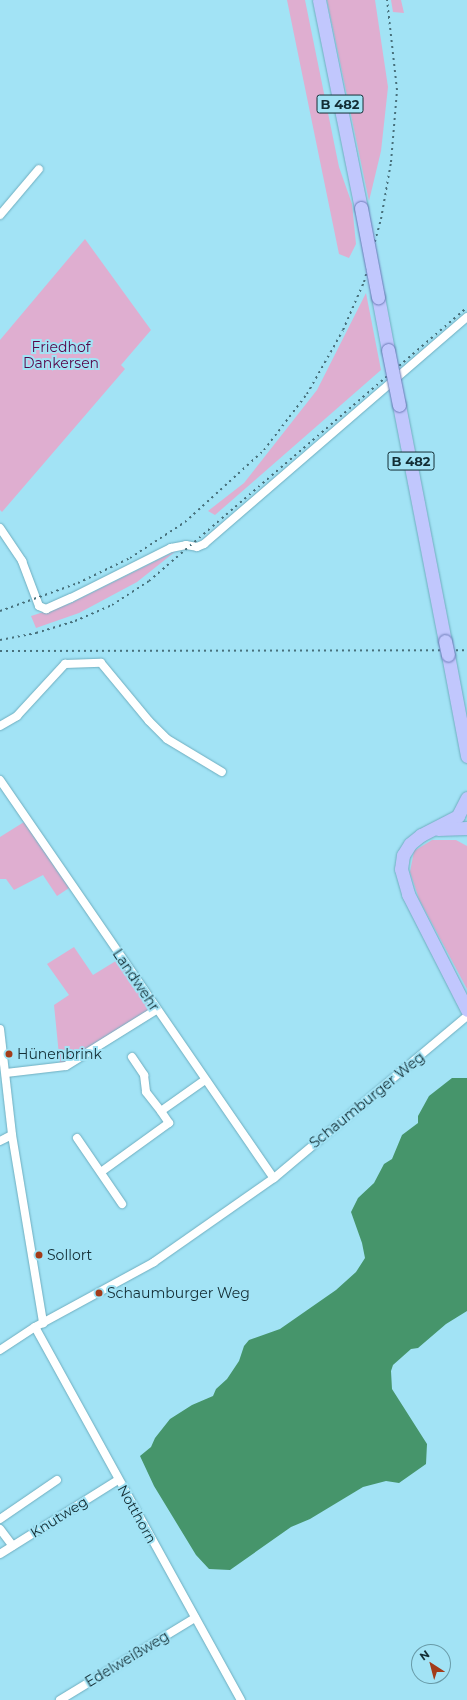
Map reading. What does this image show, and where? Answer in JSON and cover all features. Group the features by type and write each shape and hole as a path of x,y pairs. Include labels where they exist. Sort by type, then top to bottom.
{"main road":[{"name":"B 482","path":"319,0 361,208 467,756"},
{"path":"461,828 463,810 467,798"},
{"path":"461,828 467,817"},
{"path":"461,828 434,829 415,838 406,849 401,862 402,882 467,1010"}],"street":[{"path":"0,214 39,169"},
{"path":"0,528 22,561 39,606 46,609 170,548 186,545 197,547 204,544 467,317"},
{"path":"0,726 17,716 65,664 101,663 149,721 167,738 222,772"},
{"name":"Landwehr","path":"0,780 156,1010 274,1178"},
{"path":"3,1068 66,1066 156,1010"},
{"name":"Schaumburger Weg","path":"0,1350 39,1325 154,1262 274,1178 467,1016"},
{"path":"0,1029 3,1068 39,1325"},
{"path":"100,1172 169,1123 146,1092 144,1075 132,1058"},
{"path":"161,1112 205,1080"},
{"path":"0,1141 12,1135"},
{"path":"77,1138 122,1204"},
{"name":"Notthorn","path":"39,1325 118,1480 241,1700"},
{"path":"0,1519 57,1480"},
{"name":"Knutweg","path":"0,1554 118,1480"},
{"path":"0,1530 13,1546"},
{"name":"Edelweißweg","path":"60,1700 195,1618"}],"green space":[{"path":"287,0 305,0 339,167 352,204 356,244 349,258 339,254"},
{"path":"327,0 375,0 388,87 381,151 369,201"},
{"path":"391,0 401,0 404,13 393,12"},
{"name":"Friedhof Dankersen","path":"85,239 151,330 121,365 125,369 2,512 0,510 0,340"},
{"path":"366,293 381,370 215,515 208,511 244,483 317,390"},
{"path":"176,551 137,582 79,613 36,628 31,616 69,604"},
{"path":"24,822 69,888 57,896 43,875 14,890 6,879 0,879 0,837"},
{"path":"432,840 456,840 467,846 467,989 419,899 410,872 414,851"},
{"path":"74,947 93,975 119,959 150,1006 148,1012 60,1065 54,1005 69,995 47,964"}],"shaded area":[{"path":"452,1078 467,1078 467,1311 446,1324 418,1348 411,1349 393,1365 391,1371 392,1389 427,1444 426,1464 399,1483 386,1481 363,1487 310,1519 291,1527 230,1570 209,1569 196,1555 154,1486 140,1456 151,1447 155,1438 170,1419 192,1405 213,1396 216,1389 227,1379 239,1361 244,1346 249,1340 280,1329 336,1290 356,1272 365,1258 362,1243 351,1212 358,1198 374,1183 384,1164 392,1159 402,1135 418,1123 418,1116 429,1096"}],"railway":[{"path":"0,611 78,583 130,558 185,522 264,450 307,394 343,330 364,282 381,219 391,162 397,90 387,0"},
{"path":"0,640 36,633 75,621 112,605 149,581 467,307"},
{"path":"0,651 467,650"}],"place":[{"name":"Hünenbrink","path":"9,1054"},
{"name":"Sollort","path":"39,1255"},
{"name":"Schaumburger Weg","path":"99,1293"}]}
